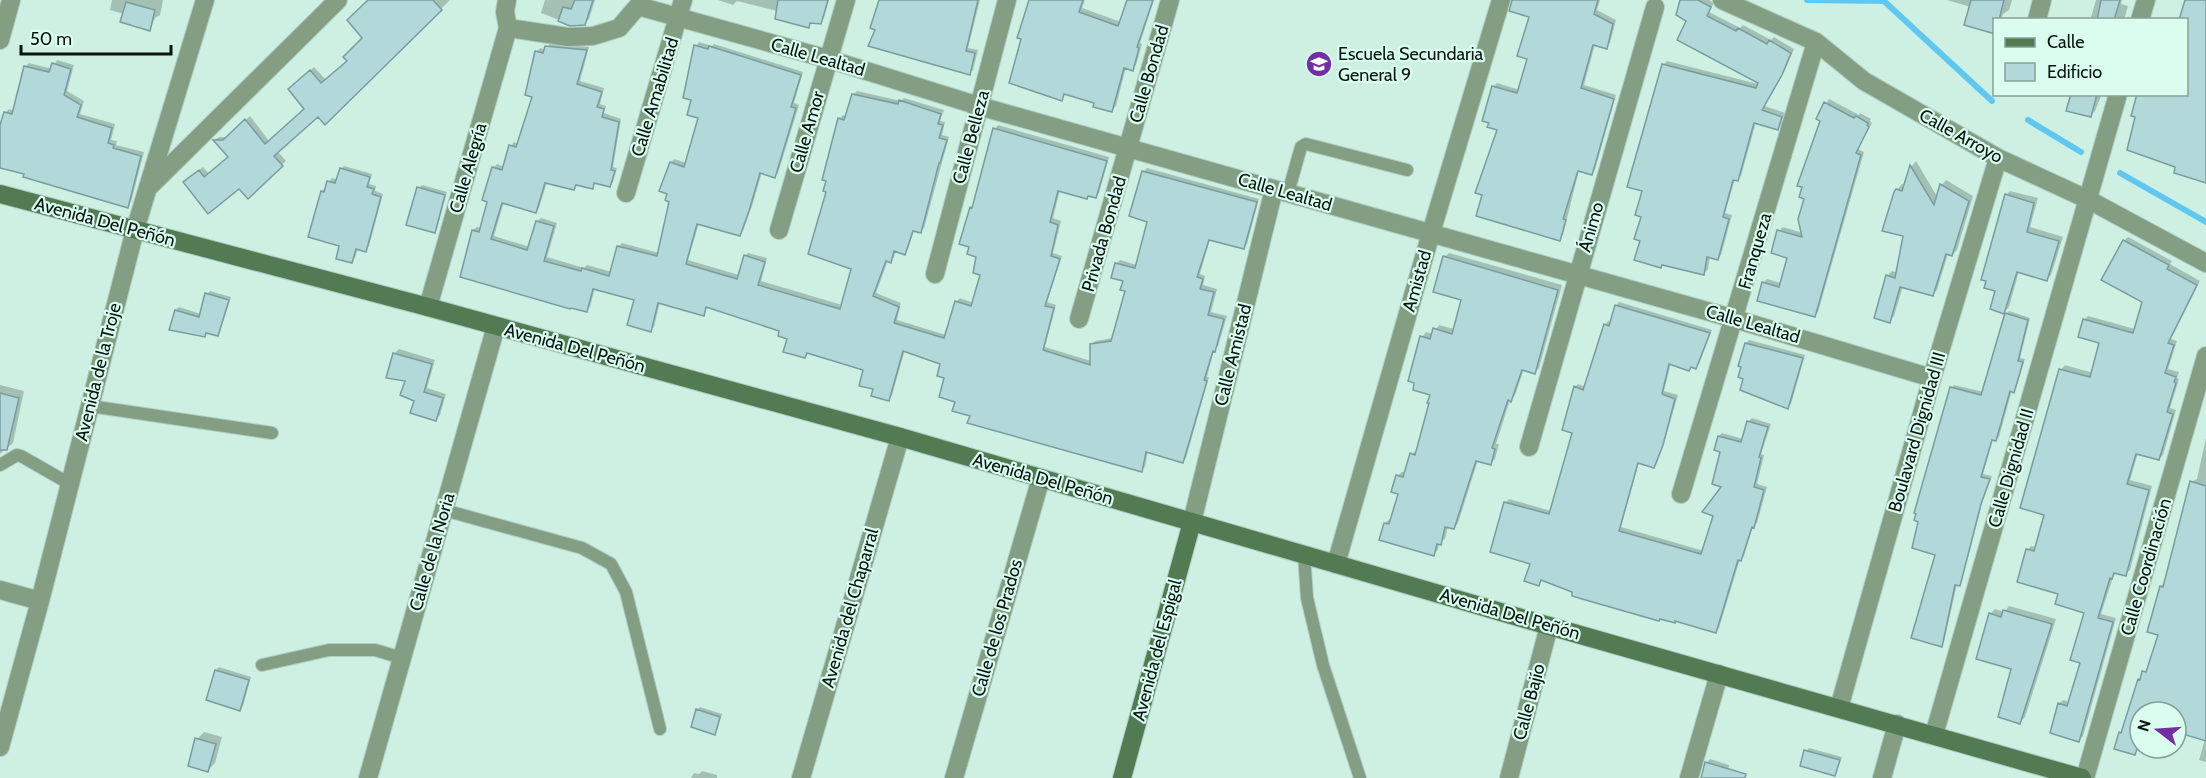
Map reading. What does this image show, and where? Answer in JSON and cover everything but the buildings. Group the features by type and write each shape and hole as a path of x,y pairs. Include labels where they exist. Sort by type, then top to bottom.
{"street":[{"path":"0,40 11,0"},
{"name":"Avenida de la Troje","path":"0,747 40,601 135,230 205,0"},
{"path":"148,188 338,0"},
{"name":"Calle Alegría","path":"428,307 508,28 507,0"},
{"name":"Calle Amor","path":"779,230 846,0"},
{"name":"Calle Belleza","path":"935,274 1007,0"},
{"name":"Calle Bondad","path":"1129,149 1170,0"},
{"name":"Amistad","path":"1336,564 1501,0"},
{"name":"Calle Arroyo","path":"1722,0 1816,42 1864,81 1998,158 2089,200 2206,263"},
{"path":"2038,18 2042,0"},
{"path":"2141,18 2146,0"},
{"name":"Ánimo","path":"1529,447 1653,2"},
{"path":"508,28 568,37 593,36 619,28 637,3"},
{"name":"Calle Lealtad","path":"637,3 681,9 828,59 979,106 1735,318 1932,378"},
{"name":"Calle Amabilitad","path":"626,194 681,9"},
{"name":"Franqueza","path":"1681,494 1816,42"},
{"name":"Calle Dignidad II","path":"1934,735 2117,96"},
{"name":"Privada Bondad","path":"1079,319 1129,149"},
{"name":"Boulavard Dignidad III","path":"1839,708 1932,378 1998,158"},
{"name":"Calle Amistad","path":"1192,522 1281,191"},
{"name":"Avenida Del Peñón","path":"0,194 428,307 900,437 1549,626 2084,778"},
{"name":"Calle de la Noria","path":"368,778 496,326"},
{"name":"Calle Coordinación","path":"2084,778 2206,356"},
{"name":"Avenida del Chaparral","path":"801,778 900,437"},
{"name":"Calle de los Prados","path":"954,778 1041,478"},
{"name":"Avenida del Espigal","path":"1122,778 1192,522"},
{"path":"0,590 40,601"},
{"name":"Calle Bajío","path":"1509,778 1549,626"},
{"path":"1689,778 1719,674"},
{"path":"1882,778 1897,724"}],"lane":[{"path":"1281,191 1301,147 1306,144 1407,170"},
{"path":"90,406 272,434"},
{"path":"0,465 17,455 21,456 70,484"},
{"path":"444,510 582,548 611,564 626,592 660,729"},
{"path":"1304,554 1307,598 1323,665 1360,778"},
{"path":"262,665 329,650 375,650 402,658"}],"waterway":[{"path":"1807,0 1884,1 1992,101"},
{"path":"2028,120 2081,152"},
{"path":"2120,173 2206,222"}],"place":[{"name":"Escuela Secundaria General 9","path":"1319,64"}]}
